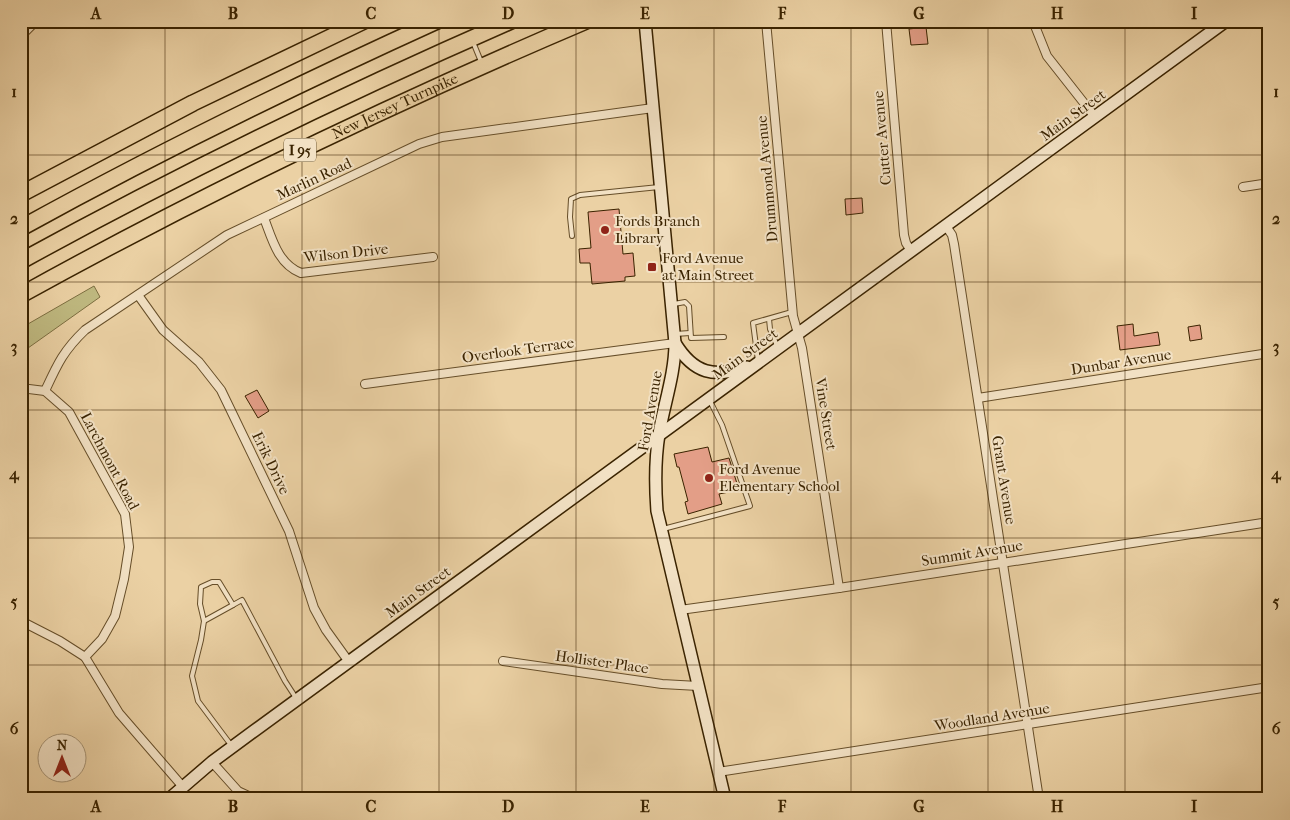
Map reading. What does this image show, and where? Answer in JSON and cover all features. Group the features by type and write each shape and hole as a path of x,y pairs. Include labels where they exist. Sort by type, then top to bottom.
{"highway":[{"path":"21,194 193,103 364,21"},
{"path":"21,228 221,122 437,21"},
{"name":"New Jersey Turnpike","path":"21,261 224,153 397,71 511,21"},
{"name":"New Jersey Turnpike","path":"21,295 155,222 238,180 483,66 586,21"}],"main road":[{"name":"Main Street","path":"169,799 212,762 282,710 1226,21"},
{"name":"Ford Avenue","path":"645,25 674,339 673,366 659,434 656,489 657,511 725,799"},
{"path":"674,339 689,362 705,372 727,372 758,363"}],"street":[{"path":"21,42 22,36 36,21"},
{"name":"Drummond Avenue","path":"766,21 793,312 798,334"},
{"name":"Cutter Avenue","path":"886,21 904,235 911,251"},
{"path":"1033,21 1047,56 1095,117"},
{"name":"Marlin Road","path":"45,391 59,359 70,344 85,330 227,235 419,144 442,137 653,108"},
{"path":"1243,187 1269,183"},
{"name":"Wilson Drive","path":"264,218 280,256 291,269 301,273 433,257"},
{"name":"Grant Avenue","path":"946,226 952,235 954,244 1039,799"},
{"name":"Erik Drive","path":"138,295 163,330 199,362 221,390 289,530 317,614 349,662"},
{"name":"Vine Street","path":"798,334 802,348 838,588"},
{"name":"Overlook Terrace","path":"365,384 674,339"},
{"name":"Dunbar Avenue","path":"978,398 1269,353"},
{"path":"21,388 45,391"},
{"name":"Larchmont Road","path":"45,391 69,412 125,514 129,548 116,616 102,640 84,657"},
{"name":"Summit Avenue","path":"680,610 838,588 1269,522"},
{"path":"21,621 60,641 84,657 119,713 183,787"},
{"name":"Hollister Place","path":"503,662 662,684 698,686"},
{"name":"Woodland Avenue","path":"718,772 1269,687"},
{"path":"212,762 238,791 255,799"}],"lane":[{"path":"471,39 483,66"},
{"path":"572,236 571,199 580,195 661,187"},
{"path":"671,304 685,302 689,306 691,338 724,337"},
{"path":"758,363 753,323 793,312"},
{"path":"769,319 770,329 778,348"},
{"path":"674,339 690,333"},
{"path":"661,530 750,506 722,425 709,399"},
{"path":"232,747 198,701 192,676 204,621 200,604 201,587 212,582 220,582 233,605"},
{"path":"204,621 242,600 285,681 297,699"}],"shaded area":[{"path":"94,286 100,297 21,353 21,328"}],"building":[{"path":"926,27 928,44 911,45 909,29"},
{"path":"862,198 863,213 846,215 845,199"},
{"name":"Fords Branch Library","path":"619,209 623,254 633,253 635,276 625,277 625,281 592,284 590,263 580,263 579,249 591,248 588,212"},
{"path":"1133,324 1134,336 1158,332 1160,345 1120,350 1117,326"},
{"path":"1200,325 1202,339 1190,341 1188,327"},
{"path":"257,390 269,411 258,418 245,396"},
{"name":"Ford Avenue Elementary School","path":"708,447 712,462 729,458 739,490 719,494 722,504 688,514 685,502 688,501 674,454"}],"place":[{"name":"Fords Branch Library","path":"605,230"},
{"name":"Ford Avenue at Main Street","path":"652,267"},
{"name":"Ford Avenue Elementary School","path":"709,478"}]}
